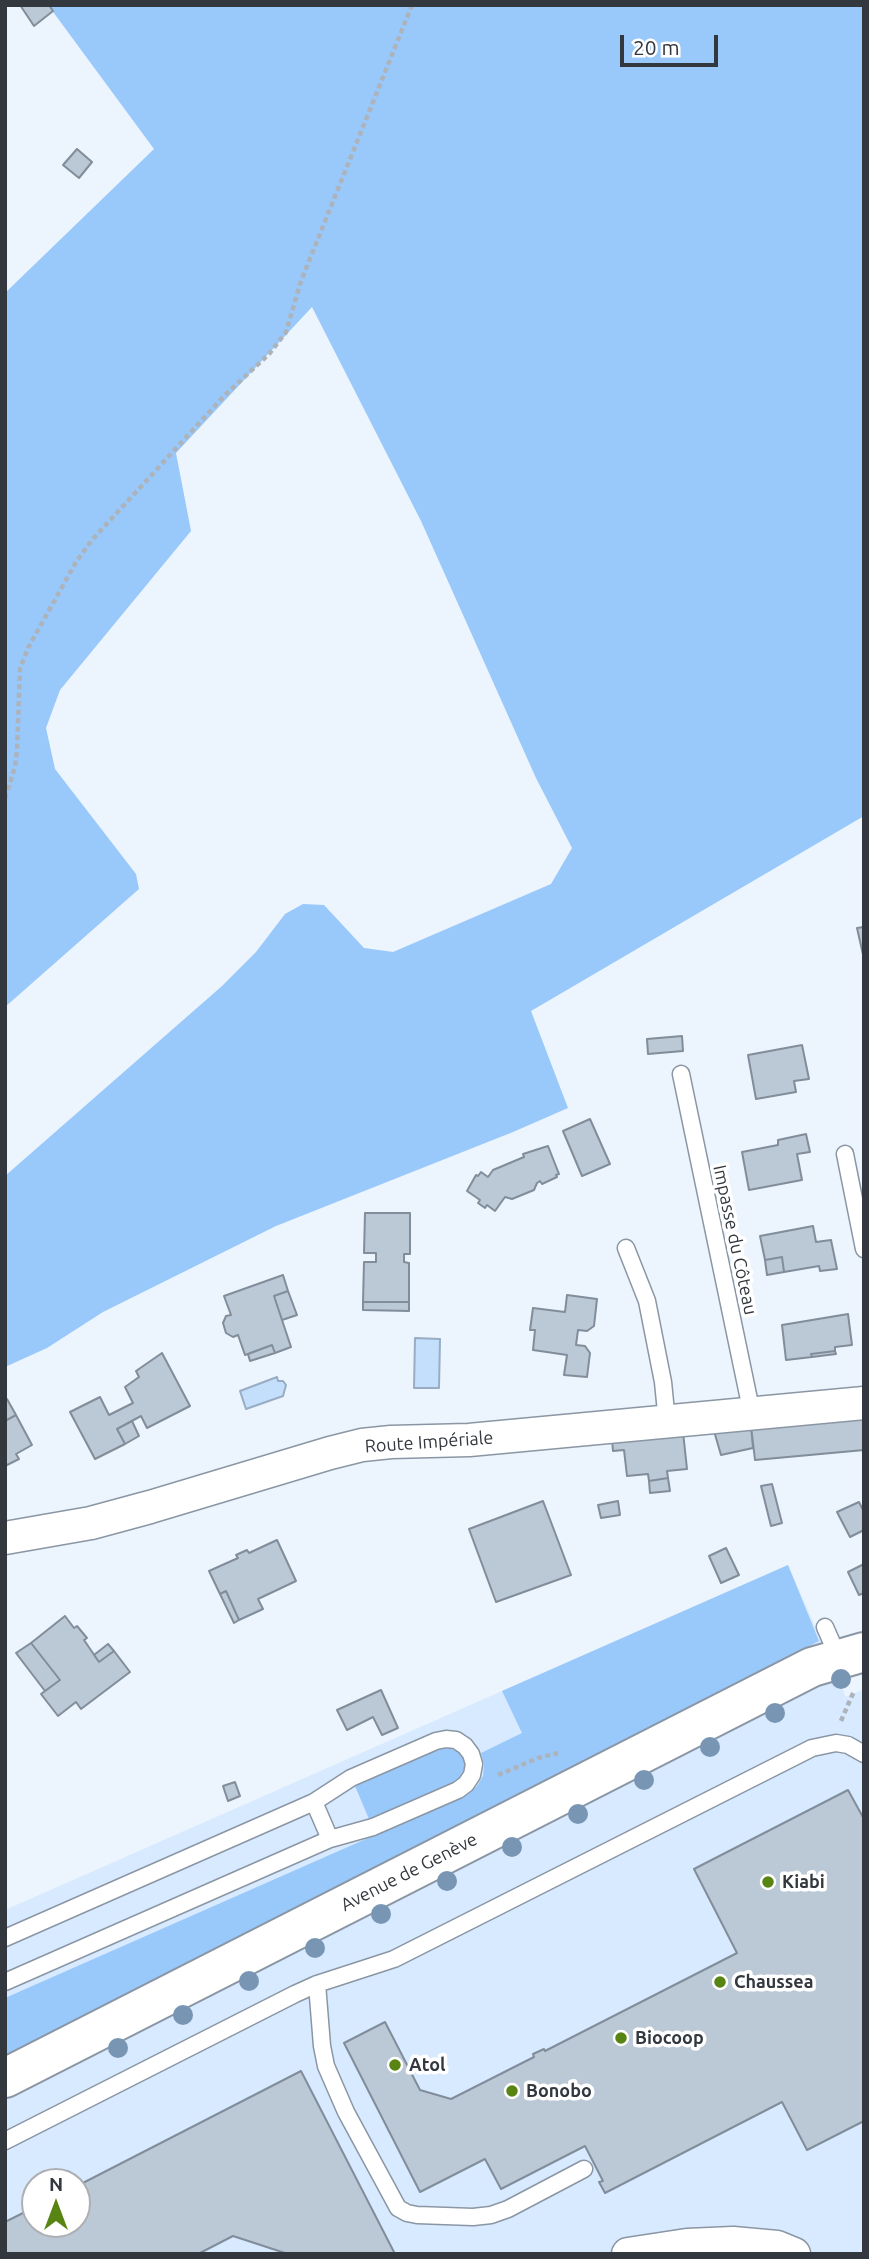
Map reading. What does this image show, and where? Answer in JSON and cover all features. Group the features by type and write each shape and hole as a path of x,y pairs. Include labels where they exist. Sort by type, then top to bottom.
{"main road":[{"name":"Avenue de Genève","path":"5,2078 842,1653"}],"street":[{"name":"Route Impériale","path":"5,1538 91,1523 139,1511 346,1448 378,1443 469,1440 864,1403"},
{"path":"628,2254 687,2245 733,2243 777,2247 794,2254"}],"lane":[{"name":"Impasse du Côteau","path":"681,1074 752,1414"},
{"path":"845,1154 864,1249"},
{"path":"626,1248 647,1301 663,1382 667,1422"},
{"path":"5,1938 314,1802 351,1778 436,1741 456,1740 471,1754 474,1765 472,1775 458,1790 373,1827 330,1839 5,1982"},
{"path":"5,2141 317,1984 394,1959 812,1748 824,1744 848,1745 864,1754"},
{"path":"314,1802 330,1839"},
{"path":"317,1984 321,2046 326,2066 346,2112 398,2208 417,2215 491,2215 508,2209 584,2169"}],"path":[{"path":"5,798 16,759 20,668 28,648 76,562 92,540 224,396 269,354 286,332 301,281 412,5"},
{"path":"824,1744 842,1721 842,1653"}],"shaded area":[{"path":"48,5 864,5 864,816 531,1011 568,1108 276,1226 103,1312 47,1348 5,1367 5,1176 222,986 256,952 285,914 303,904 324,905 364,948 393,952 551,884 572,848 536,778 421,521 312,307 176,453 191,531 60,690 46,728 55,769 136,874 139,889 5,1007 5,293 154,149"},
{"path":"415,1338 440,1339 439,1388 414,1388"},
{"path":"277,1377 278,1381 283,1381 286,1385 283,1396 246,1409 240,1391"},
{"path":"788,1565 846,1697 864,1689 864,2254 5,2254 5,1910"},
{"path":"788,1565 819,1641 5,2057 5,1998 468,1794 483,1776 481,1753 522,1733 502,1691"},
{"path":"440,1749 458,1751 463,1758 465,1767 461,1776 454,1782 369,1819 355,1786"}],"building":[{"path":"20,5 49,5 53,11 34,26"},
{"path":"77,149 92,162 79,178 63,165"},
{"path":"864,927 864,959 857,928"},
{"path":"682,1036 683,1051 648,1054 647,1039"},
{"path":"802,1045 809,1079 794,1081 796,1092 756,1099 748,1055"},
{"path":"590,1119 610,1164 582,1176 563,1131"},
{"path":"806,1134 810,1152 797,1154 802,1180 749,1190 742,1152 778,1145 778,1140"},
{"path":"548,1146 559,1174 542,1184 540,1181 534,1190 512,1199 505,1197 495,1211 478,1203 480,1200 467,1191 476,1175 481,1172 488,1177 493,1170 524,1157 523,1154"},
{"path":"365,1213 410,1213 410,1254 404,1254 404,1262 409,1263 409,1302 363,1302 364,1262 376,1262 376,1253 364,1253"},
{"path":"813,1226 816,1242 831,1240 837,1269 820,1271 819,1266 784,1272 782,1257 765,1260 760,1236"},
{"path":"782,1257 784,1272 767,1275 765,1260"},
{"path":"283,1275 288,1291 274,1296 291,1347 275,1353 272,1345 245,1355 238,1335 233,1337 226,1333 223,1323 226,1316 231,1315 224,1296"},
{"path":"288,1291 297,1315 282,1320 274,1296"},
{"path":"567,1295 597,1299 594,1326 587,1331 578,1330 576,1345 585,1346 590,1353 587,1377 564,1375 567,1355 533,1350 535,1330 530,1330 533,1308 565,1312"},
{"path":"363,1302 409,1302 409,1311 363,1310"},
{"path":"848,1314 852,1345 835,1347 835,1351 811,1354 812,1357 786,1360 782,1325"},
{"path":"272,1345 275,1353 250,1361 248,1354"},
{"path":"835,1351 836,1354 812,1357 811,1354"},
{"path":"162,1353 190,1406 147,1428 141,1416 117,1429 125,1444 95,1459 70,1412 100,1397 109,1415 133,1403 125,1387 139,1377 136,1371"},
{"path":"7,1399 16,1415 5,1421 5,1400"},
{"path":"16,1415 32,1445 16,1454 19,1459 5,1466 5,1421"},
{"path":"864,1415 864,1450 755,1460 751,1426"},
{"path":"132,1421 139,1436 125,1444 117,1429"},
{"path":"751,1426 753,1448 721,1455 714,1431"},
{"path":"683,1432 687,1469 667,1471 668,1478 649,1481 648,1474 627,1476 624,1450 613,1451 612,1440"},
{"path":"668,1478 670,1491 650,1493 649,1481"},
{"path":"772,1484 782,1523 771,1526 761,1486"},
{"path":"543,1501 571,1575 496,1602 469,1529"},
{"path":"618,1501 620,1515 601,1518 598,1505"},
{"path":"859,1502 864,1512 864,1530 850,1537 837,1512"},
{"path":"277,1540 296,1581 258,1599 263,1609 239,1620 226,1591 220,1594 209,1571 238,1558 236,1555 247,1550 249,1553"},
{"path":"726,1548 739,1575 721,1583 709,1556"},
{"path":"864,1564 864,1593 859,1595 848,1572"},
{"path":"226,1591 239,1620 234,1623 220,1594"},
{"path":"65,1616 74,1628 77,1626 87,1638 84,1640 99,1662 114,1651 130,1672 81,1709 76,1702 58,1716 41,1694 60,1680 31,1643"},
{"path":"31,1643 60,1680 45,1691 16,1653"},
{"path":"108,1644 114,1651 99,1662 94,1655"},
{"path":"381,1690 398,1728 382,1735 373,1717 347,1730 337,1710"},
{"path":"235,1782 240,1796 228,1801 223,1786"},
{"path":"848,1790 864,1819 864,2121 807,2150 782,2102 605,2193 599,2182 603,2181 585,2146 501,2189 485,2159 420,2192 344,2043 385,2022 420,2090 451,2099 534,2057 533,2054 544,2049 545,2051 737,1953 694,1869"},
{"path":"301,2071 395,2254 288,2254 233,2236 198,2254 5,2254 5,2222 21,2214 21,2238 91,2238 91,2179"}],"place":[{"name":"Kiabi","path":"768,1882"},
{"name":"Chaussea","path":"720,1982"},
{"name":"Biocoop","path":"621,2038"},
{"name":"Atol","path":"395,2065"},
{"name":"Bonobo","path":"512,2091"}]}
